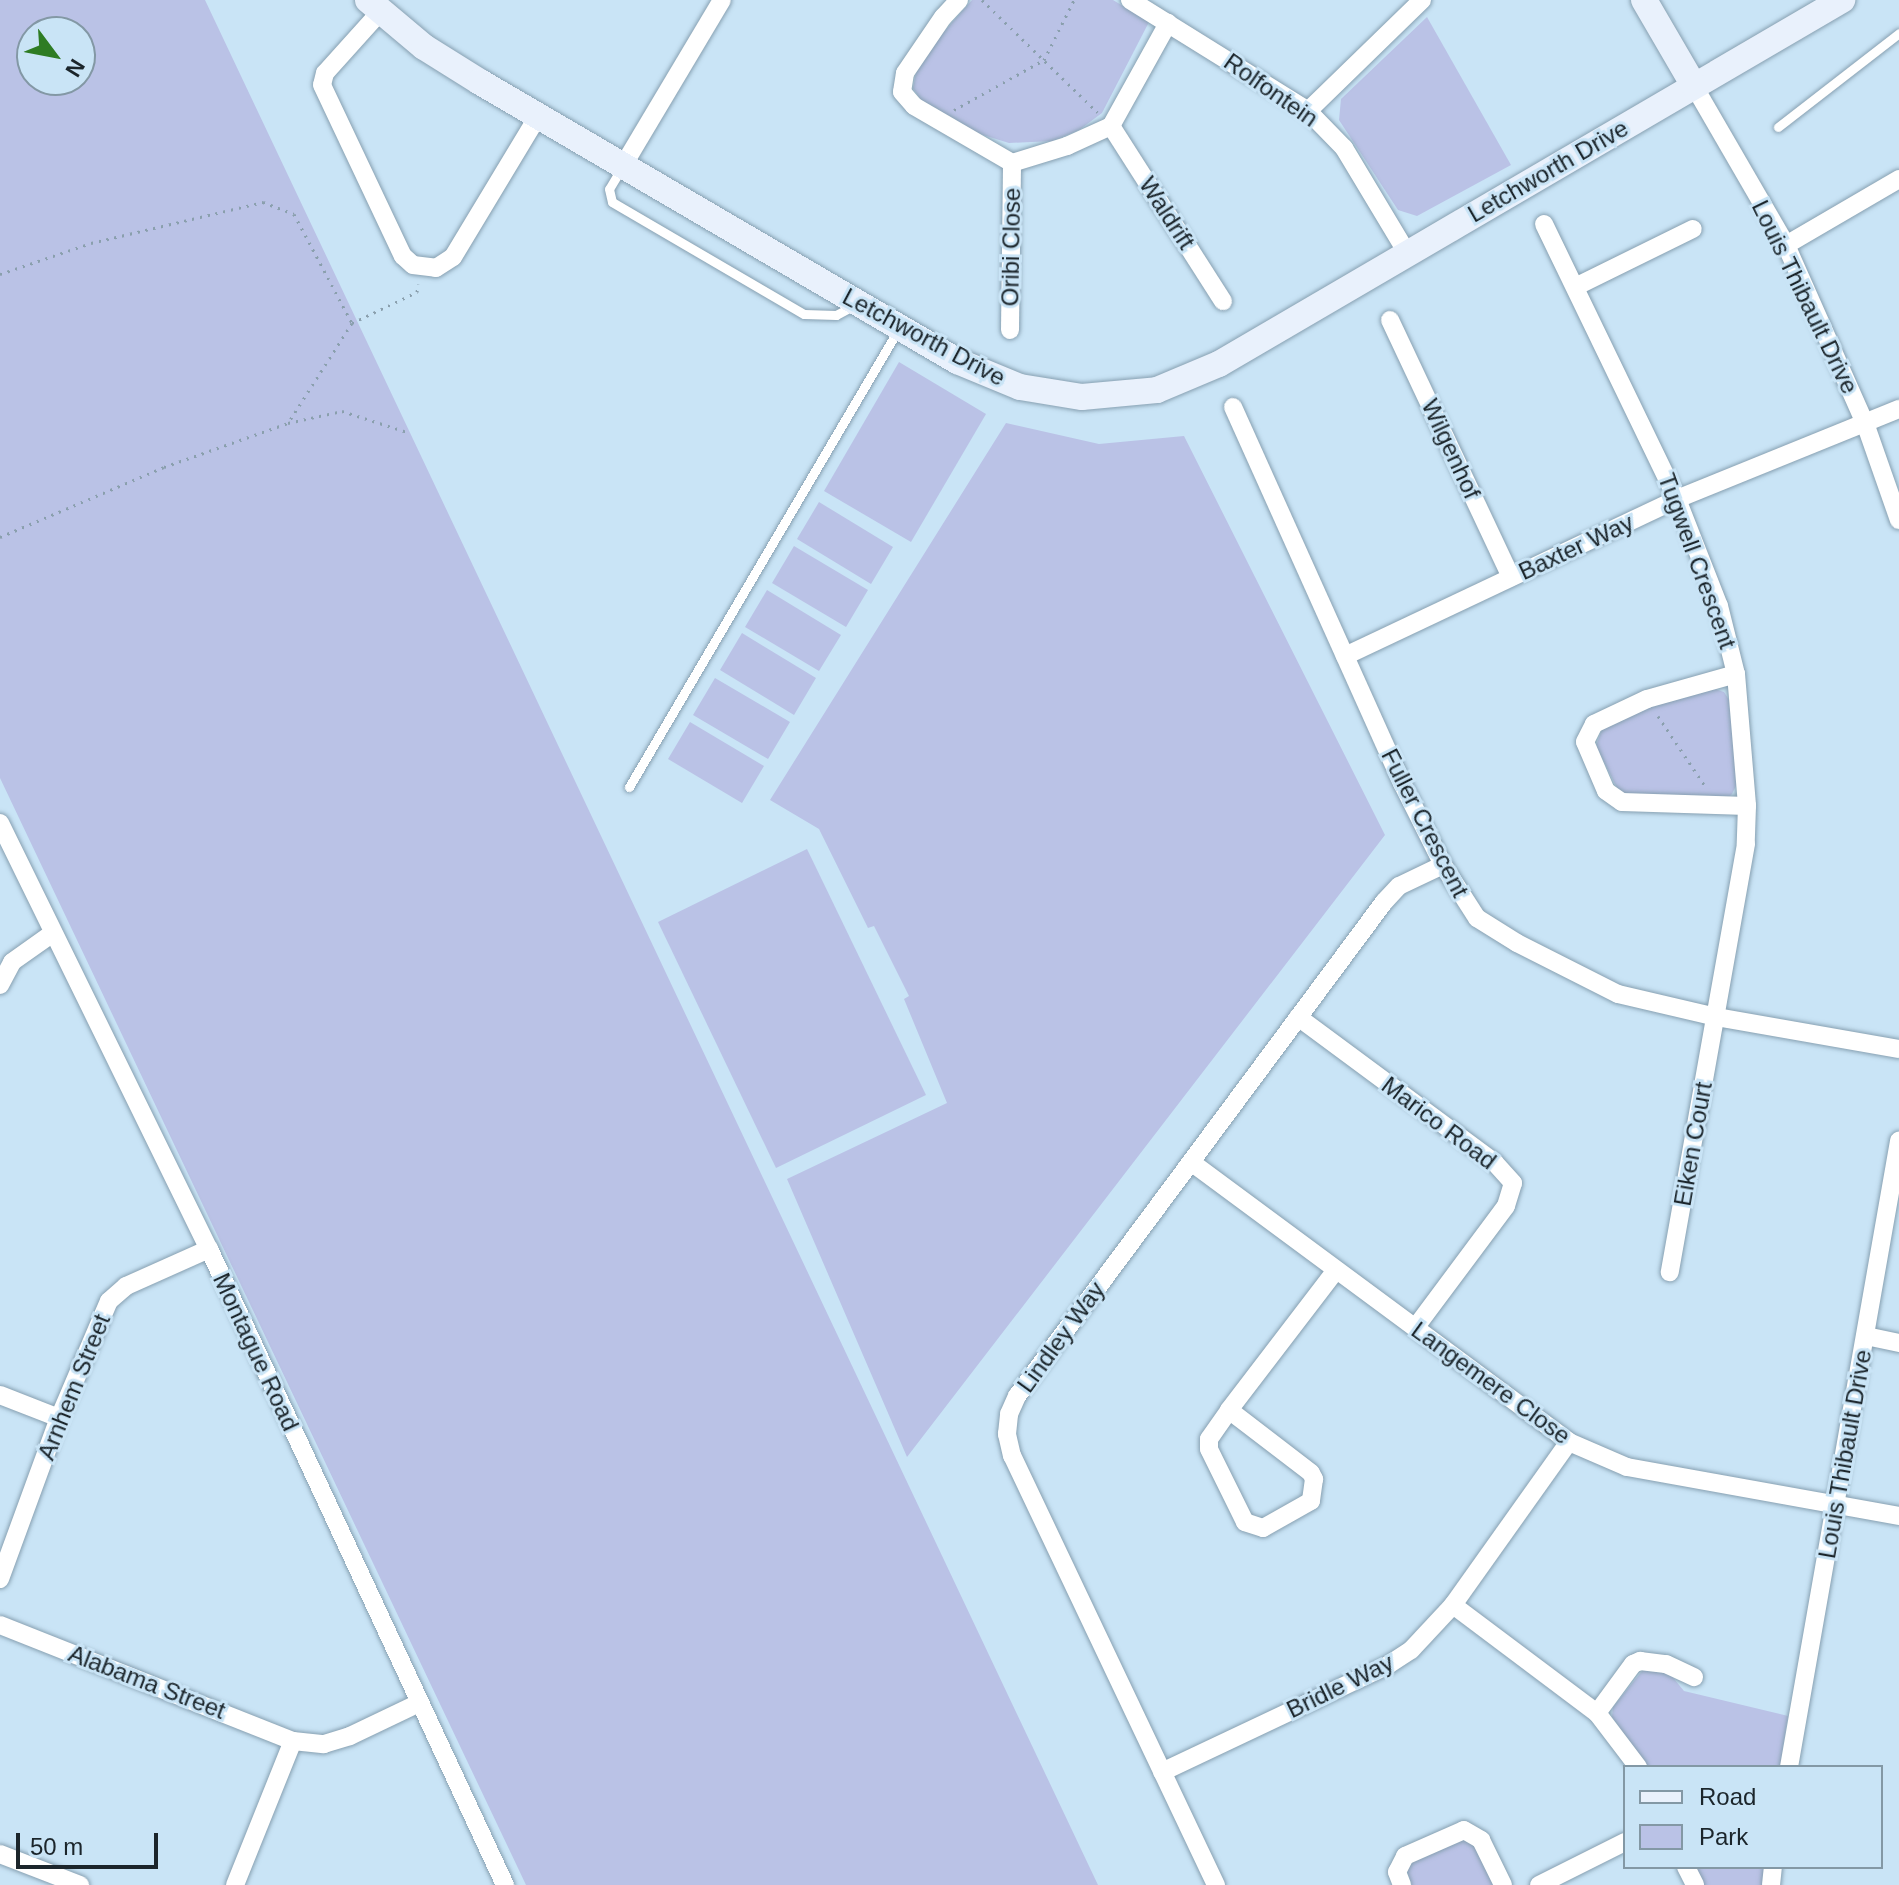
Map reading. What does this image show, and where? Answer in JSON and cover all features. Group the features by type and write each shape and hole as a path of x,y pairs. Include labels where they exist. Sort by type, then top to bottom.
{"street":[{"path":"623,166 722,0"},
{"path":"959,0 943,17 902,78 902,92 909,103 1012,163 1067,146 1111,126 1168,23"},
{"name":"Rolfontein","path":"1130,0 1308,111 1344,148 1407,253"},
{"path":"1308,111 1422,0"},
{"name":"Louis Thibault Drive","path":"1644,0 1786,245 1865,423 1899,520"},
{"name":"Letchworth Drive","path":"374,6 424,47 538,116 983,374 1020,387 1082,397 1132,394 1170,385 1219,364 1842,0"},
{"path":"374,6 325,73 322,85 403,256 418,268 436,268 453,257 538,116"},
{"name":"Waldrift","path":"1111,126 1223,301"},
{"name":"Oribi Close","path":"1010,330 1012,163"},
{"path":"1786,245 1899,179"},
{"name":"Tugwell Crescent","path":"1544,224 1577,286 1677,499 1719,606 1736,674 1747,806 1746,844 1716,1017"},
{"path":"1577,286 1693,229"},
{"name":"Wilgenhof","path":"1390,320 1511,577"},
{"name":"Fuller Crescent","path":"1233,407 1443,865 1477,918 1517,943 1618,994 1716,1017 1899,1049"},
{"name":"Baxter Way","path":"1345,656 1677,499 1899,409"},
{"path":"1736,674 1647,699 1594,724 1587,734 1586,750 1606,791 1628,804 1747,806"},
{"name":"Montague Road","path":"0,823 209,1249 505,1885"},
{"name":"Lindley Way","path":"1216,1885 1012,1456 1007,1423 1017,1396 1399,886 1443,865"},
{"path":"0,985 12,962 53,933"},
{"name":"Marico Road","path":"1298,1017 1495,1163 1513,1183 1506,1206 1415,1328"},
{"name":"Eiken Court","path":"1670,1272 1716,1017"},
{"name":"Louis Thibault Drive","path":"1789,1765 1899,1141"},
{"name":"Langemere Close","path":"1191,1162 1569,1442 1627,1467 1899,1516"},
{"name":"Arnhem Street","path":"0,1579 59,1418 109,1301 126,1286 209,1249"},
{"path":"1229,1410 1311,1473 1314,1479 1311,1501 1263,1528 1245,1522 1209,1449 1211,1434 1229,1410 1336,1270"},
{"path":"1866,1336 1899,1343"},
{"path":"0,1395 59,1418"},
{"name":"Bridle Way","path":"1162,1772 1388,1665 1411,1650 1453,1605 1569,1442"},
{"path":"1453,1605 1597,1713 1636,1765"},
{"name":"Alabama Street","path":"0,1625 293,1741"},
{"path":"1597,1713 1633,1664 1640,1661 1666,1664 1694,1677"},
{"path":"235,1885 293,1741 324,1744 350,1736 419,1703"},
{"path":"1402,1885 1397,1872 1405,1856 1464,1830 1481,1840 1503,1885"},
{"path":"1539,1885 1623,1843"},
{"path":"0,1854 80,1885"}],"lane":[{"path":"1778,127 1899,33"},
{"path":"623,166 609,189 612,202 804,314 836,315 858,303"},
{"path":"629,787 900,327"}],"path":[{"path":"982,0 1111,126"},
{"path":"937,119 1044,60 1074,0"},
{"path":"0,274 91,243 263,202 294,214 352,323"},
{"path":"288,423 352,323 417,292 418,268"},
{"path":"0,537 164,467 288,423 342,411 407,432"},
{"path":"1647,699 1719,806"}],"green space":[{"path":"0,0 205,0 1098,1885 526,1885 0,778"},
{"path":"972,0 1113,0 1149,22 1102,113 1079,130 1053,141 1009,143 980,134 921,100 913,88 916,73 942,34"},
{"path":"1427,17 1511,165 1417,216 1398,210 1339,120 1341,99"},
{"path":"899,362 986,414 911,542 824,491"},
{"path":"1006,423 1099,444 1184,436 1385,835 907,1457 787,1179 947,1103 904,999 909,996 874,926 868,928 819,829 770,800"},
{"path":"819,502 893,547 871,584 797,539"},
{"path":"794,546 868,590 846,627 772,583"},
{"path":"767,590 841,635 819,671 745,627"},
{"path":"742,633 816,678 794,715 720,670"},
{"path":"715,678 790,722 768,759 693,715"},
{"path":"1715,689 1724,692 1729,700 1737,784 1732,794 1728,798 1620,794 1596,746 1602,729 1648,706"},
{"path":"690,722 764,766 742,803 668,759"},
{"path":"807,849 926,1095 776,1168 658,922"},
{"path":"1643,1670 1670,1674 1684,1691 1788,1716 1780,1765 1647,1765 1612,1717 1613,1707"},
{"path":"1460,1838 1474,1842 1496,1885 1412,1885 1407,1871 1412,1862"},
{"path":"1697,1869 1765,1869 1763,1885 1704,1885"}]}
